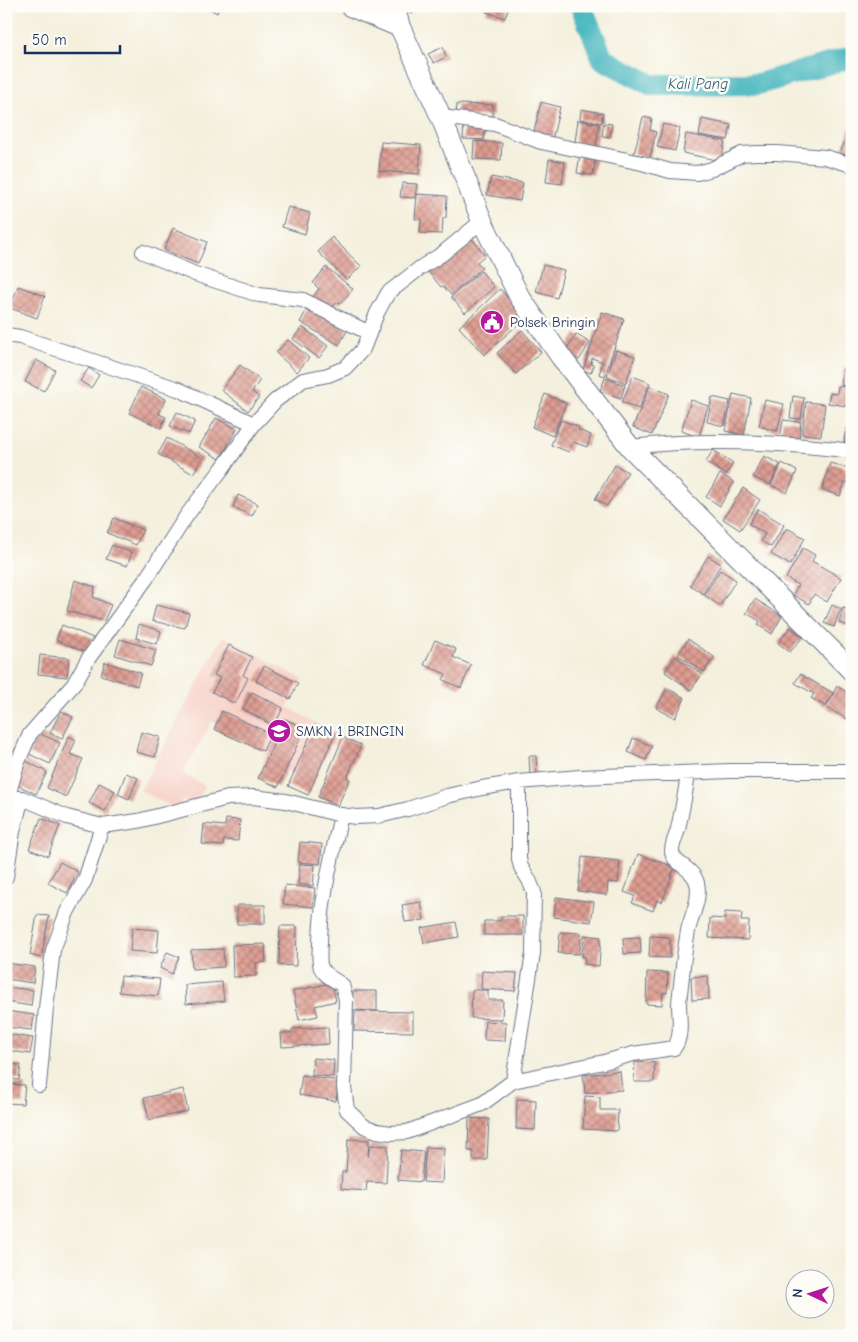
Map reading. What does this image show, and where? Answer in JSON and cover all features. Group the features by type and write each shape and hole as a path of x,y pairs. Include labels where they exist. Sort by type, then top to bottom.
{"street":[{"path":"350,6 400,27"},
{"path":"394,6 400,27 442,117 482,220 519,296 561,357 630,447 852,671"},
{"path":"442,117 495,124 542,142 642,163 670,171 697,173 712,169 742,154 756,153 825,157 852,165"},
{"path":"6,877 13,831 12,797 17,764 30,734 74,684 88,659 146,579 187,515 254,424 275,401 302,380 328,375 345,368 363,349 377,313 388,293 420,268 442,254 482,220"},
{"path":"143,252 195,274 260,295 303,300 370,333"},
{"path":"6,335 20,337 178,389 254,424"},
{"path":"630,447 688,442 741,441 852,451"},
{"path":"12,797 67,817 102,826 138,821 228,798 286,801 341,815 379,816 447,796 519,782 580,777 730,771 852,771"},
{"path":"341,815 327,873 321,921 320,960 326,975 342,985 346,999 343,1067 347,1110 364,1126 377,1131 391,1133 407,1132 482,1104 513,1081 633,1054 669,1050 678,1043 679,1003 685,950 697,893 697,884 690,870 676,861 672,855 686,793 688,773"},
{"path":"513,1081 533,953 534,902 532,886 521,867 519,859 519,782"},
{"path":"39,1085 53,950 67,912 85,880 102,826"}],"shaded area":[{"name":"SMKN 1 BRINGIN","path":"223,636 302,679 287,707 352,743 347,753 324,740 303,779 282,768 262,775 265,750 212,721 183,774 205,786 195,805 183,799 177,810 140,790"}],"building":[{"path":"204,6 220,6 217,13"},
{"path":"406,6 413,6 412,14 405,12"},
{"path":"488,6 509,6 505,18 486,12"},
{"path":"443,47 446,57 434,63 428,54"},
{"path":"541,102 560,107 552,140 533,136"},
{"path":"457,104 493,105 493,116 456,116"},
{"path":"581,109 603,113 602,123 580,119"},
{"path":"643,117 652,119 650,130 656,132 650,158 634,154"},
{"path":"702,119 731,125 728,140 699,135"},
{"path":"578,120 599,124 596,146 575,142"},
{"path":"464,122 486,124 484,140 463,139"},
{"path":"604,123 612,124 610,137 602,136"},
{"path":"852,123 852,158 840,153"},
{"path":"663,124 680,128 675,151 657,147"},
{"path":"686,134 725,141 721,161 683,153"},
{"path":"474,141 502,143 501,160 473,159"},
{"path":"381,142 421,145 419,174 379,171"},
{"path":"580,154 596,157 593,175 577,173"},
{"path":"549,159 565,162 562,184 546,182"},
{"path":"491,177 523,183 520,201 487,195"},
{"path":"402,183 417,184 415,198 400,197"},
{"path":"417,194 447,196 446,218 443,218 442,234 420,233 421,219 415,219"},
{"path":"288,207 310,213 305,234 282,227"},
{"path":"173,228 207,242 198,264 164,250"},
{"path":"469,235 485,255 477,262 482,268 451,295 443,286 441,287 426,269"},
{"path":"332,237 361,266 347,280 318,252"},
{"path":"543,265 564,270 557,298 536,292"},
{"path":"326,267 353,289 340,304 337,302 329,312 312,298 319,289 313,283"},
{"path":"481,271 494,287 465,313 451,297"},
{"path":"18,286 45,296 37,318 10,308"},
{"name":"Polsek Bringin","path":"500,289 525,318 484,355 459,327"},
{"path":"309,306 348,329 339,345 300,322"},
{"path":"602,312 624,319 605,376 599,374 603,362 592,358 591,364 594,365 591,373 583,370"},
{"path":"302,327 328,346 319,358 293,339"},
{"path":"522,330 541,352 516,374 497,353"},
{"path":"576,334 590,343 579,360 565,351"},
{"path":"288,340 309,358 297,372 276,353"},
{"path":"616,350 635,356 626,383 607,376"},
{"path":"36,360 55,370 44,391 25,382"},
{"path":"240,365 260,380 252,392 259,397 248,411 221,390"},
{"path":"89,368 99,375 91,388 80,381"},
{"path":"843,368 852,369 852,387 841,385"},
{"path":"633,376 650,383 639,409 622,402"},
{"path":"605,378 625,385 621,398 600,391"},
{"path":"650,386 669,394 652,435 633,427"},
{"path":"838,386 852,388 852,407 828,403 830,393 837,394"},
{"path":"141,387 166,399 159,414 166,417 161,428 129,413"},
{"path":"545,394 566,403 553,436 532,427"},
{"path":"733,394 751,398 744,435 725,431"},
{"path":"793,396 804,398 801,419 790,418"},
{"path":"712,397 730,401 724,426 707,422"},
{"path":"691,400 708,406 699,437 681,431"},
{"path":"765,400 784,404 777,431 759,426"},
{"path":"806,402 825,404 821,436 802,434"},
{"path":"177,412 195,421 189,434 170,426"},
{"path":"216,418 237,429 220,459 199,447"},
{"path":"561,420 579,427 578,430 591,435 587,447 573,442 569,452 551,445"},
{"path":"783,420 801,422 799,441 780,439"},
{"path":"846,429 852,429 852,443 844,442"},
{"path":"167,438 202,458 193,474 158,454"},
{"path":"713,450 733,463 726,475 706,462"},
{"path":"764,456 780,464 770,485 753,477"},
{"path":"782,463 797,471 787,493 771,485"},
{"path":"830,463 852,469 852,484 845,482 840,496 822,490"},
{"path":"615,465 628,472 607,506 595,499"},
{"path":"720,474 734,482 720,506 706,497"},
{"path":"743,488 760,500 740,530 723,519"},
{"path":"238,495 258,504 252,516 233,507"},
{"path":"758,509 784,525 771,547 761,541 765,534 749,524"},
{"path":"114,518 143,530 136,545 107,533"},
{"path":"787,528 805,538 790,565 771,554"},
{"path":"112,545 132,553 127,566 106,559"},
{"path":"803,548 815,555 812,561 841,578 827,602 814,594 809,604 793,595 798,585 786,578"},
{"path":"708,556 721,564 703,594 690,585"},
{"path":"720,570 736,580 720,606 704,595"},
{"path":"75,580 95,587 93,597 111,605 104,621 67,611"},
{"path":"755,599 782,616 772,634 758,625 760,621 746,613"},
{"path":"156,605 189,613 185,628 152,621"},
{"path":"832,605 841,609 834,627 824,623"},
{"path":"843,608 852,610 852,627 839,623"},
{"path":"139,624 161,631 157,644 136,638"},
{"path":"62,625 93,638 87,653 56,640"},
{"path":"790,627 803,637 790,652 778,643"},
{"path":"120,639 156,650 151,666 115,655"},
{"path":"688,639 714,657 704,672 678,655"},
{"path":"435,640 456,649 453,657 471,665 461,688 443,680 446,674 424,665"},
{"path":"229,645 252,657 243,675 248,678 235,704 212,692 220,678 214,675"},
{"path":"40,655 69,658 67,677 38,674"},
{"path":"675,656 702,674 691,690 665,672"},
{"path":"105,662 141,673 137,686 101,675"},
{"path":"264,666 298,683 290,699 256,681"},
{"path":"800,674 833,693 825,706 811,698 814,694 795,683"},
{"path":"837,686 850,694 846,701 852,705 852,722 826,707"},
{"path":"667,688 685,698 675,718 656,708"},
{"path":"252,692 283,708 274,726 243,709"},
{"path":"61,711 73,717 62,739 50,733"},
{"path":"222,711 271,734 263,751 214,729"},
{"path":"285,719 305,728 278,787 258,778"},
{"path":"315,725 335,734 308,795 288,786"},
{"path":"141,732 160,737 155,757 136,752"},
{"path":"39,733 60,743 50,764 29,754"},
{"path":"69,736 76,740 70,754 83,759 66,797 47,788"},
{"path":"343,737 361,745 347,778 350,779 338,805 318,797"},
{"path":"633,738 652,746 646,760 628,752"},
{"path":"6,749 15,752 12,763 6,761"},
{"path":"529,756 536,756 537,774 530,775"},
{"path":"26,761 47,772 36,794 15,784"},
{"path":"126,773 138,778 129,799 118,794"},
{"path":"99,783 115,791 105,811 89,803"},
{"path":"41,818 60,825 48,856 29,849"},
{"path":"226,819 240,820 238,841 224,840 223,846 202,844 204,824 225,826"},
{"path":"300,842 322,844 320,864 298,862"},
{"path":"638,854 675,867 662,902 657,900 653,911 632,903 635,896 624,892"},
{"path":"582,857 620,861 618,883 608,882 607,895 578,891"},
{"path":"60,862 78,872 67,893 48,883"},
{"path":"300,864 315,865 313,886 298,884"},
{"path":"285,885 315,888 313,907 283,904"},
{"path":"556,897 594,902 591,922 554,917"},
{"path":"421,902 424,920 405,922 402,905"},
{"path":"237,905 265,905 265,924 237,924"},
{"path":"725,912 742,913 741,921 749,921 748,940 709,938 710,918 725,919"},
{"path":"37,915 49,916 41,958 30,955"},
{"path":"501,916 523,916 523,935 484,935 484,921 501,921"},
{"path":"456,922 459,937 424,943 421,928"},
{"path":"280,926 297,926 296,966 279,965"},
{"path":"132,928 159,930 157,953 130,951"},
{"path":"560,932 581,933 580,954 558,953"},
{"path":"584,935 601,937 599,966 584,964 585,957 582,957"},
{"path":"650,936 670,937 670,958 649,957"},
{"path":"640,937 641,953 624,954 623,938"},
{"path":"265,944 266,962 256,963 256,976 233,977 232,945"},
{"path":"223,949 224,967 192,969 191,950"},
{"path":"167,952 179,957 172,974 160,968"},
{"path":"6,963 35,967 33,983 6,979"},
{"path":"482,971 517,973 515,991 481,989"},
{"path":"647,972 668,973 667,993 663,992 662,1005 646,1004"},
{"path":"121,976 160,979 158,996 119,992"},
{"path":"708,976 709,999 692,1000 691,977"},
{"path":"222,982 224,1001 186,1004 185,985"},
{"path":"332,983 336,1001 315,1006 318,1016 299,1020 293,991"},
{"path":"6,987 33,990 31,1006 6,1002"},
{"path":"472,990 488,990 488,1000 503,1000 502,1019 471,1018"},
{"path":"353,991 377,991 377,1011 352,1010"},
{"path":"6,1011 34,1015 32,1030 6,1027"},
{"path":"355,1011 413,1012 413,1032 354,1031"},
{"path":"485,1021 506,1022 505,1041 484,1040"},
{"path":"328,1027 329,1044 282,1047 281,1033 292,1033 292,1029"},
{"path":"6,1034 33,1038 30,1054 6,1050"},
{"path":"313,1058 334,1060 333,1077 312,1075"},
{"path":"635,1062 655,1063 654,1082 634,1082"},
{"path":"6,1064 21,1065 19,1080 6,1079"},
{"path":"620,1071 622,1090 585,1093 583,1075"},
{"path":"302,1075 339,1081 336,1101 299,1095"},
{"path":"6,1084 25,1085 23,1104 6,1103"},
{"path":"183,1089 188,1111 149,1120 144,1098"},
{"path":"585,1096 600,1097 600,1110 618,1110 617,1131 583,1129"},
{"path":"517,1099 536,1100 535,1130 516,1129"},
{"path":"469,1118 489,1119 487,1160 473,1160 473,1151 468,1151"},
{"path":"348,1139 369,1140 368,1157 370,1145 388,1146 386,1183 367,1182 366,1191 341,1189 342,1172 346,1172"},
{"path":"426,1147 444,1148 442,1183 423,1182"},
{"path":"401,1150 424,1152 421,1182 398,1180"}],"waterway":[{"name":"Kali Pang","path":"581,6 603,59 652,85 758,84 852,57"}],"place":[{"name":"Polsek Bringin","path":"492,322"},
{"name":"SMKN 1 BRINGIN","path":"279,731"}]}
